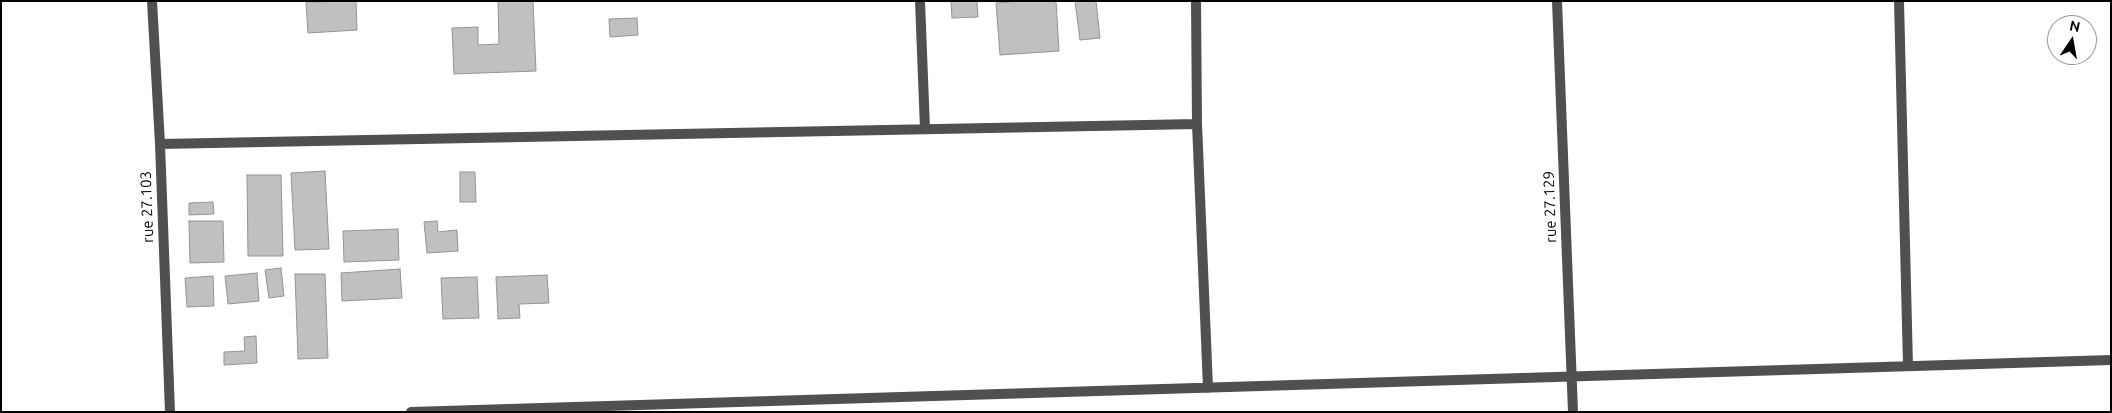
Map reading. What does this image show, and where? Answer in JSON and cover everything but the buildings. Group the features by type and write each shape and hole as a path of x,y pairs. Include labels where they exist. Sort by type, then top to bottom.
{"street":[{"name":"rue 27.103","path":"152,1 160,144 170,412"},
{"path":"920,1 924,129"},
{"path":"1196,1 1197,124 1208,388"},
{"name":"rue 27.129","path":"1557,1 1573,412"},
{"path":"1898,1 1908,366"},
{"path":"160,144 1197,124"},
{"path":"411,412 638,408 1572,376 2111,360"}]}
